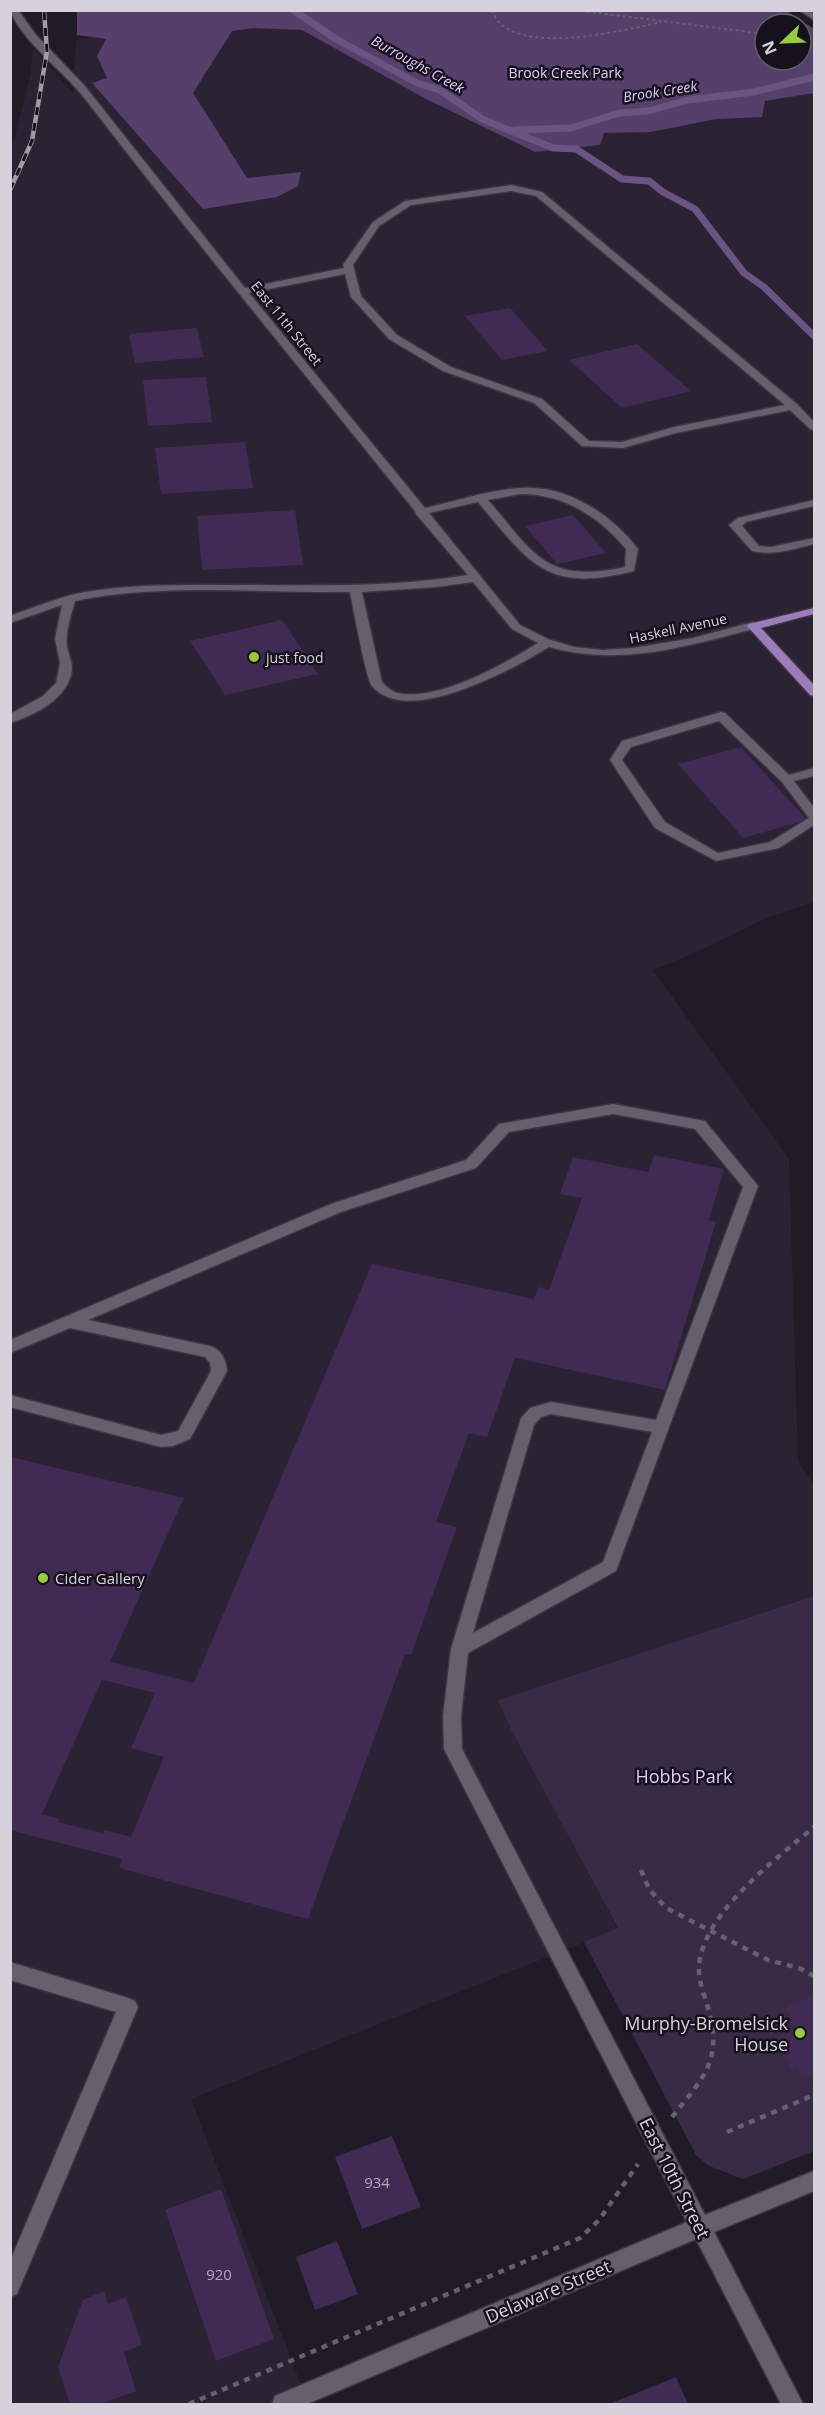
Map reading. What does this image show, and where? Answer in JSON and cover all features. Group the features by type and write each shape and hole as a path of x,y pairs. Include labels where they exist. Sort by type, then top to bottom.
{"main road":[{"name":"Haskell Avenue","path":"753,626 814,611"},
{"path":"753,626 814,692"}],"street":[{"name":"East 11th Street","path":"13,10 33,37 81,87 474,578 516,627 547,643"},
{"path":"803,10 814,18"},
{"path":"793,406 674,430 623,445 586,444 538,401 447,369 393,337 356,297 348,265 376,224 408,203 511,188 539,194 584,228 813,423"},
{"path":"243,291 349,270"},
{"path":"420,512 523,490 575,503 606,520 632,549 630,569 601,577 565,576 542,566 482,499"},
{"path":"814,503 742,519 735,525 756,549 771,550 814,541"},
{"path":"10,620 70,599 121,591 210,587 429,586 474,578"},
{"path":"355,588 376,683 387,693 396,696 416,696 459,686 520,661 547,643"},
{"path":"10,719 30,712 45,702 64,680 66,663 61,645 70,599"},
{"name":"Haskell Avenue","path":"547,643 567,650 624,655 666,648 753,626"},
{"path":"721,716 786,779 814,818 774,845 716,857 660,825 616,760 626,744 721,716"},
{"path":"786,779 814,771"},
{"path":"10,1347 336,1208 471,1164 504,1128 613,1109 700,1125 751,1186 610,1566 460,1649"},
{"path":"10,1401 161,1441 173,1440 184,1435 219,1371 218,1361 210,1352 70,1322"},
{"name":"East 10th Street","path":"660,1427 551,1408 536,1412 527,1422 460,1649 452,1716 453,1749 792,2404"},
{"path":"10,1971 128,2007 10,2287"},
{"name":"Delaware Street","path":"283,2404 814,2181"}],"path":[{"path":"492,10 501,25 526,37 556,39 665,21"},
{"path":"531,10 564,10"},
{"path":"575,10 753,32"},
{"path":"595,12 599,10"},
{"path":"675,2114 708,2070 715,2045 715,2027 701,1981 701,1954 713,1932 745,1888 814,1827"},
{"path":"641,1870 649,1889 666,1908 768,1960 799,1968 814,1976"},
{"path":"727,2132 814,2095"},
{"path":"189,2404 580,2238 599,2220 631,2174"}],"shaded area":[{"path":"254,10 814,88 814,902 767,918 653,970 789,1159 798,1461 814,1485 814,1596 498,1700 512,1732 618,1929 191,2099 305,2395 283,2404 11,2404 10,92 13,144 31,72 33,48 73,93 76,40"}],"green space":[{"name":"Brook Creek Park","path":"77,11 787,11 788,12 753,12 753,72 813,72 813,28 814,93 765,101 762,117 716,119 651,132 604,133 600,145 535,152 426,99 302,30 253,28 232,31 193,93 247,178 301,172 298,186 277,197 203,209 92,83 107,78 97,56 106,39 77,35"},
{"name":"Hobbs Park","path":"814,1596 814,2151 743,2179 709,2166 696,2155 584,1942 618,1928 512,1732 498,1700"}],"building":[{"path":"510,308 548,351 502,360 465,316"},
{"path":"197,328 204,357 135,363 129,334"},
{"path":"637,344 691,391 622,408 569,360"},
{"path":"206,377 212,422 148,426 143,380"},
{"path":"245,442 253,488 161,494 155,448"},
{"path":"295,510 303,565 202,570 197,516"},
{"path":"573,515 606,553 557,564 525,526"},
{"name":"just food","path":"282,620 318,674 225,695 190,641"},
{"path":"741,747 807,820 743,838 678,764"},
{"path":"654,1155 724,1169 709,1220 716,1222 665,1390 515,1358 487,1437 469,1433 436,1522 457,1527 411,1655 405,1654 308,1919 119,1868 122,1859 10,1830 10,1457 184,1498 110,1662 194,1683 372,1264 534,1299 539,1287 549,1290 582,1198 560,1194 573,1157 648,1172","holes":["102,1680 155,1693 131,1748 164,1757 131,1837 58,1822 60,1819 42,1814"]},
{"name":"Murphy-Bromelsick House","path":"812,1997 814,2001 814,2073 802,2078 797,2068 792,2070 775,2038 797,2029 785,2007"},
{"path":"392,2136 421,2207 362,2229 335,2157"},
{"path":"221,2189 274,2339 216,2361 165,2210"},
{"path":"337,2241 358,2294 315,2310 296,2257"},
{"path":"104,2291 108,2304 126,2297 142,2345 124,2352 136,2391 101,2404 70,2404 58,2367 83,2300"},
{"path":"676,2377 688,2404 609,2404"}],"waterway":[{"name":"Burroughs Creek","path":"293,10 336,39 417,83 440,90 482,119 553,148 576,149 622,179 649,181 663,192 695,209 744,273 764,287 814,336"},
{"name":"Brook Creek","path":"515,130 571,128 619,113 648,111 688,100 754,92 814,77"}],"railway":[{"path":"10,190 32,141 47,51 44,10"}],"place":[{"name":"just food","path":"254,657"},
{"name":"Cider Gallery","path":"43,1578"},
{"name":"Murphy-Bromelsick House","path":"800,2033"}]}
